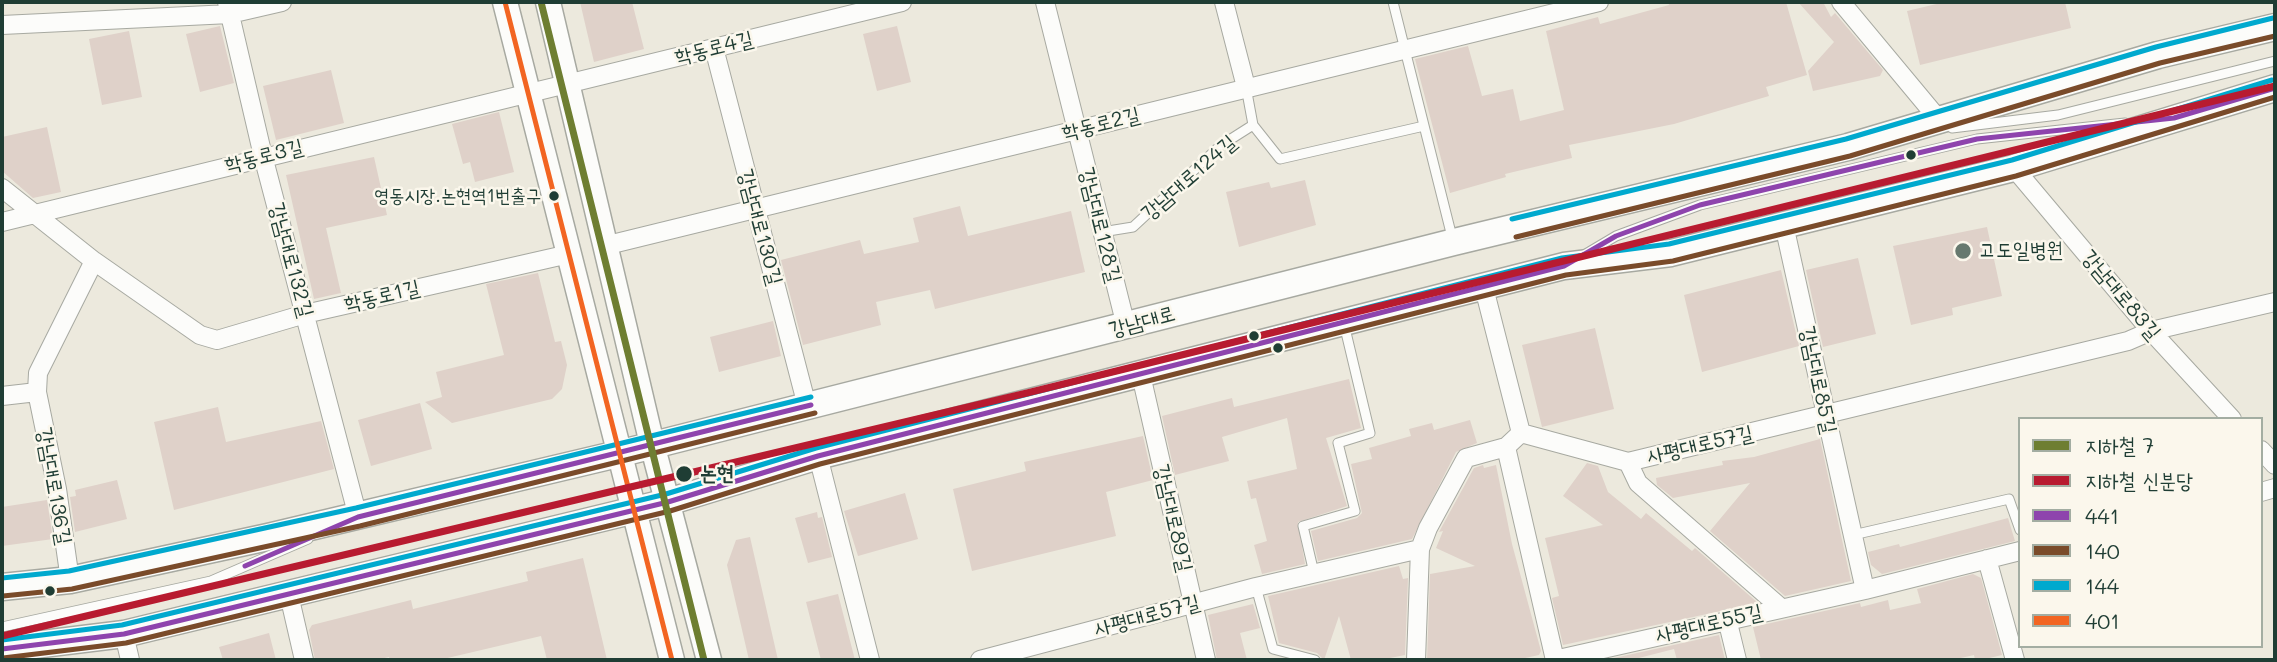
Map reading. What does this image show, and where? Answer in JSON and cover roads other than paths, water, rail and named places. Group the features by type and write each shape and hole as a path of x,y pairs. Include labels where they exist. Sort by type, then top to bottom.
{"main road":[{"path":"505,2 622,453 672,660"},
{"path":"548,2 652,444 709,660"},
{"name":"강남대로","path":"2,587 70,580 358,517 622,453 1454,242 1849,147 2158,55 2275,27"},
{"path":"2,649 124,634 668,502 818,456 1564,266 1671,253 2014,168 2275,88"}],"street":[{"path":"2,25 282,2"},
{"name":"학동로4길","path":"527,94 902,2"},
{"name":"강남대로128길","path":"1045,2 1126,326"},
{"path":"1224,2 1246,87"},
{"name":"학동로2길","path":"604,246 1599,2"},
{"path":"1841,2 1940,121"},
{"name":"강남대로132길","path":"228,8 263,156 358,517"},
{"name":"강남대로130길","path":"715,48 807,406"},
{"name":"학동로3길","path":"2,222 263,156 527,94"},
{"name":"강남대로83길","path":"2014,168 2151,331 2230,417"},
{"path":"2,188 94,261"},
{"name":"강남대로85길","path":"1784,225 1865,590"},
{"name":"학동로1길","path":"94,261 200,335 217,340 305,314 569,254"},
{"name":"강남대로136길","path":"70,580 57,489 37,392 38,373 94,261"},
{"path":"1416,660 1420,549 1466,458 1506,447 1521,433 1484,288"},
{"name":"사평대로57길","path":"1521,433 1628,463 2128,341 2151,331 2275,302"},
{"name":"강남대로89길","path":"1141,375 1206,660"},
{"path":"2,396 37,392"},
{"name":"사평대로55길","path":"1506,447 1555,660 1780,607 1865,590 2018,551"},
{"path":"2263,452 2275,465"},
{"path":"818,456 870,660"},
{"name":"사평대로55길","path":"1628,463 1639,483 1780,607"},
{"name":"사평대로57길","path":"980,660 1255,587 1420,549"},
{"path":"1987,559 2015,660"},
{"path":"289,595 304,660"},
{"path":"1727,620 1737,660"},
{"path":"124,634 130,660"}],"lane":[{"path":"1393,2 1454,242"},
{"path":"1849,147 1974,125 2058,115 2275,61"},
{"path":"1246,87 1254,125"},
{"path":"1564,266 1616,236 1699,205 1978,139 2174,118"},
{"name":"강남대로124길","path":"1102,232 1133,227 1220,146 1254,125 1280,159 1424,126"},
{"path":"1314,573 1303,526 1354,511 1338,443 1370,433 1344,322"},
{"path":"1853,535 2009,499 2018,524"},
{"path":"2,627 211,581 358,517"},
{"path":"1255,587 1273,649 1315,660"}],"metro line":[{"name":"7","path":"541,2 704,660"},
{"name":"신분당","path":"2,636 1027,393 2275,86"}],"place":[{"name":"영동시장.논현역1번출구","path":"554,196"},
{"name":"고도일병원","path":"1963,251"},
{"name":"논현","path":"684,474"}]}
